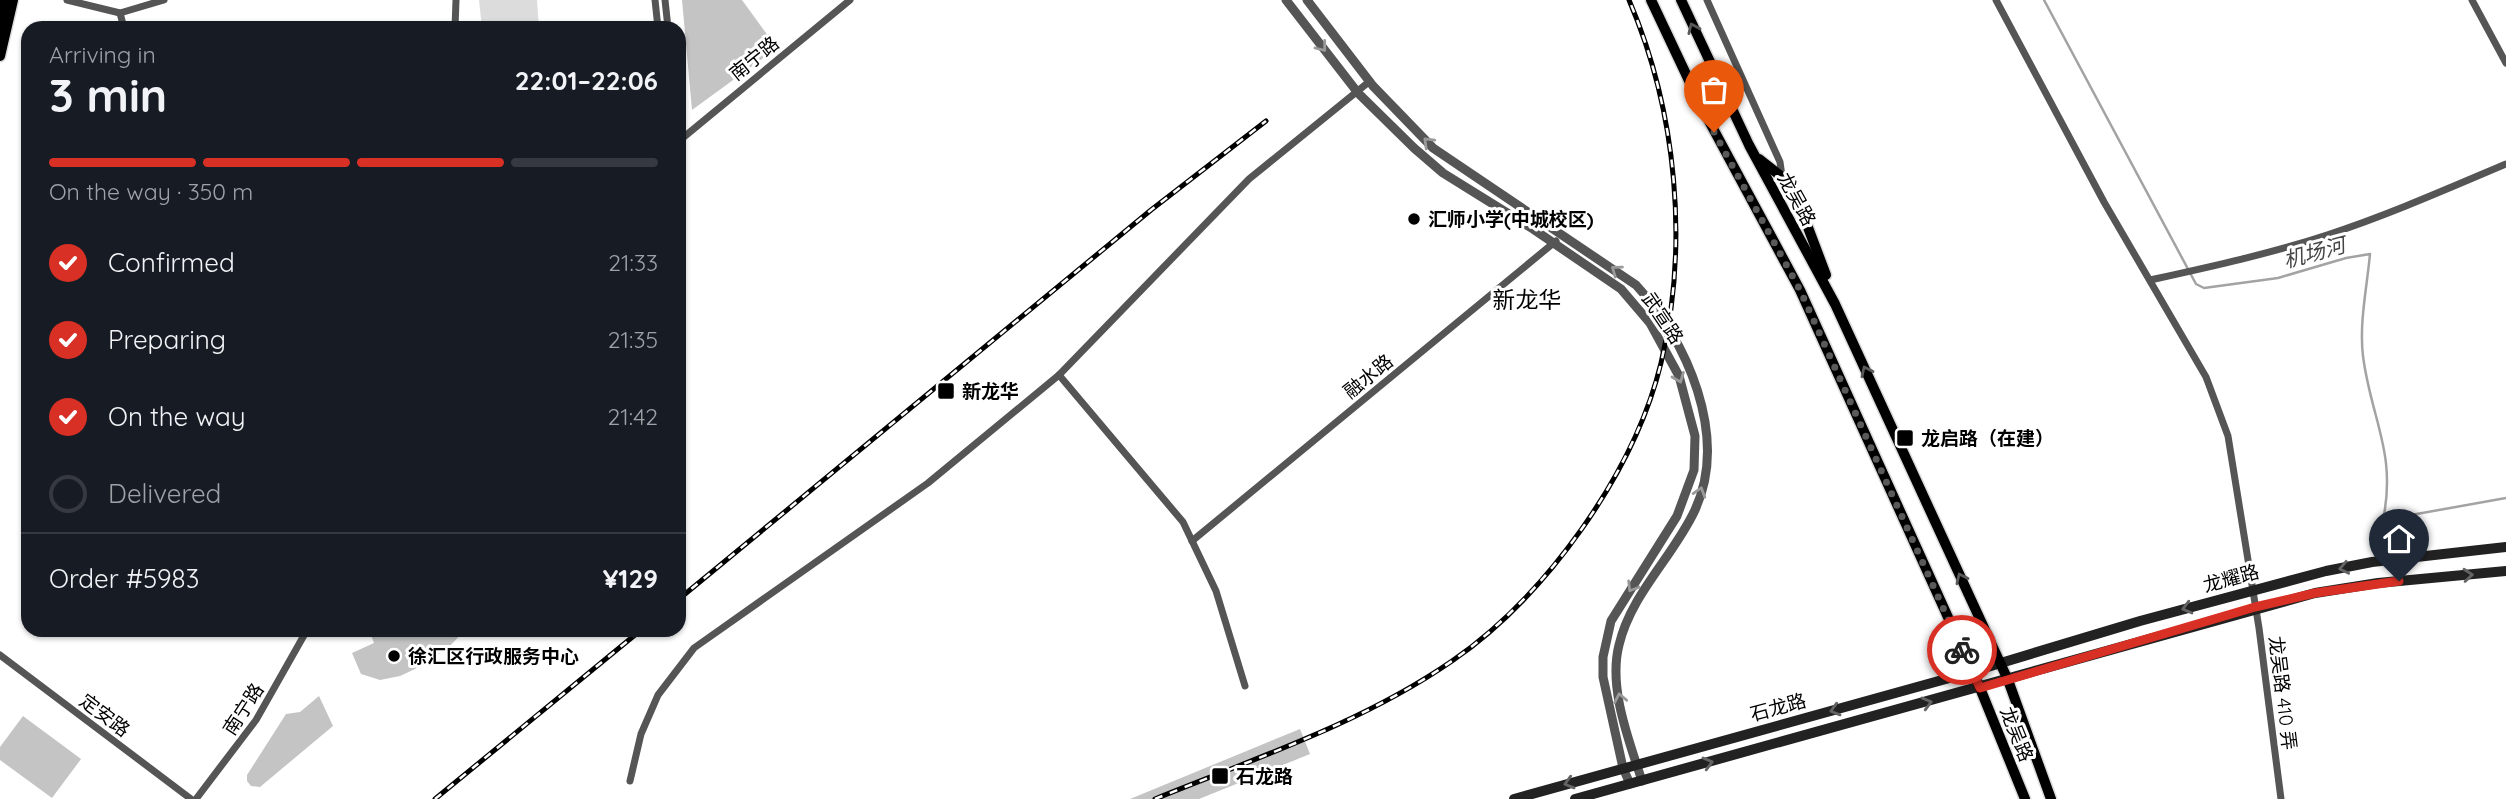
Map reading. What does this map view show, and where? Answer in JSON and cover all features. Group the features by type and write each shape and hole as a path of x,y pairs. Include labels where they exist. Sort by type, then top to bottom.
{"highway":[{"path":"0,30 6,0"}],"main road":[{"path":"0,56 13,0"},
{"name":"龙吴路","path":"1651,0 1702,108 1800,290 1980,688 2025,799"},
{"name":"龙吴路","path":"1681,0 1754,156 1835,304 2008,680 2051,799"},
{"path":"1754,156 1782,177 1795,192 1835,304"},
{"name":"龙耀路","path":"1971,671 2253,591 2372,562 2506,547"},
{"name":"龙耀路","path":"1980,688 2255,607 2315,593 2378,583 2506,571"},
{"name":"石龙路","path":"1514,799 1971,671"},
{"name":"石龙路","path":"1575,799 1980,688"}],"street":[{"path":"67,0 120,13 164,0"},
{"path":"456,0 456,21"},
{"path":"655,0 657,21"},
{"path":"665,0 667,21"},
{"name":"南宁路","path":"686,135 850,0"},
{"name":"武宣路","path":"1286,0 1358,93 1444,173 1555,243 1621,289 1650,323 1679,376 1695,436 1694,470 1686,496 1611,621 1603,657 1603,677 1623,768 1630,784"},
{"path":"1307,0 1370,81 1433,148 1636,285 1654,304 1687,363 1701,401 1707,458 1704,485 1694,511 1629,614 1618,647 1618,689 1642,781"},
{"path":"1707,0 1780,162 1782,177"},
{"name":"龙吴路 410 弄","path":"1996,0 2104,202 2206,377 2228,436 2253,591 2281,799"},
{"path":"2473,0 2506,63"},
{"path":"120,13 122,21"},
{"path":"630,781 641,734 658,695 694,648 928,483 1059,375 1249,179 1370,81"},
{"path":"2150,281 2326,236 2393,212 2506,164"},
{"name":"融水路","path":"1192,541 1563,234"},
{"path":"1059,375 1183,522 1216,591 1245,686"},
{"name":"南宁路","path":"193,799 256,720 303,637"},
{"name":"定安路","path":"0,655 193,799"}],"shaded area":[{"path":"479,0 537,0 538,21 481,21"}],"building":[{"path":"682,0 742,0 777,48 692,110"},
{"name":"徐汇区行政服务中心","path":"372,637 458,637 447,649 415,669 400,676 380,680 361,674 352,653 374,643"},
{"path":"319,696 333,726 260,787 251,786 247,775 286,714 300,712"},
{"path":"23,716 81,759 52,798 0,760 0,747"},
{"name":"石龙路","path":"1300,729 1310,754 1199,799 1130,799"}],"waterway":[{"name":"机场河","path":"2044,0 2196,284 2204,288 2278,278 2346,258 2370,254 2362,343 2367,378 2385,455 2387,475 2383,520 2506,498"}],"railway":[{"path":"1155,799 1345,721 1418,683 1452,661 1487,634 1552,568 1608,489 1648,405 1661,363 1675,272 1674,179 1668,133 1658,87 1629,0"},
{"path":"686,593 1151,210 1266,121"},
{"path":"435,799 632,637"}],"way so far":[{"path":"1714,132 1800,290 1962,650"}],"place":[{"name":"汇师小学(中城校区)","path":"1414,219"},
{"name":"新龙华","path":"946,391"},
{"name":"龙启路（在建）","path":"1905,438"},
{"name":"徐汇区行政服务中心","path":"394,656"},
{"name":"石龙路","path":"1220,776"}],"district":[{"name":"新龙华","path":"1527,299"}],"route":[{"path":"1962,650 1980,688 2255,607 2315,593 2399,581"}]}
